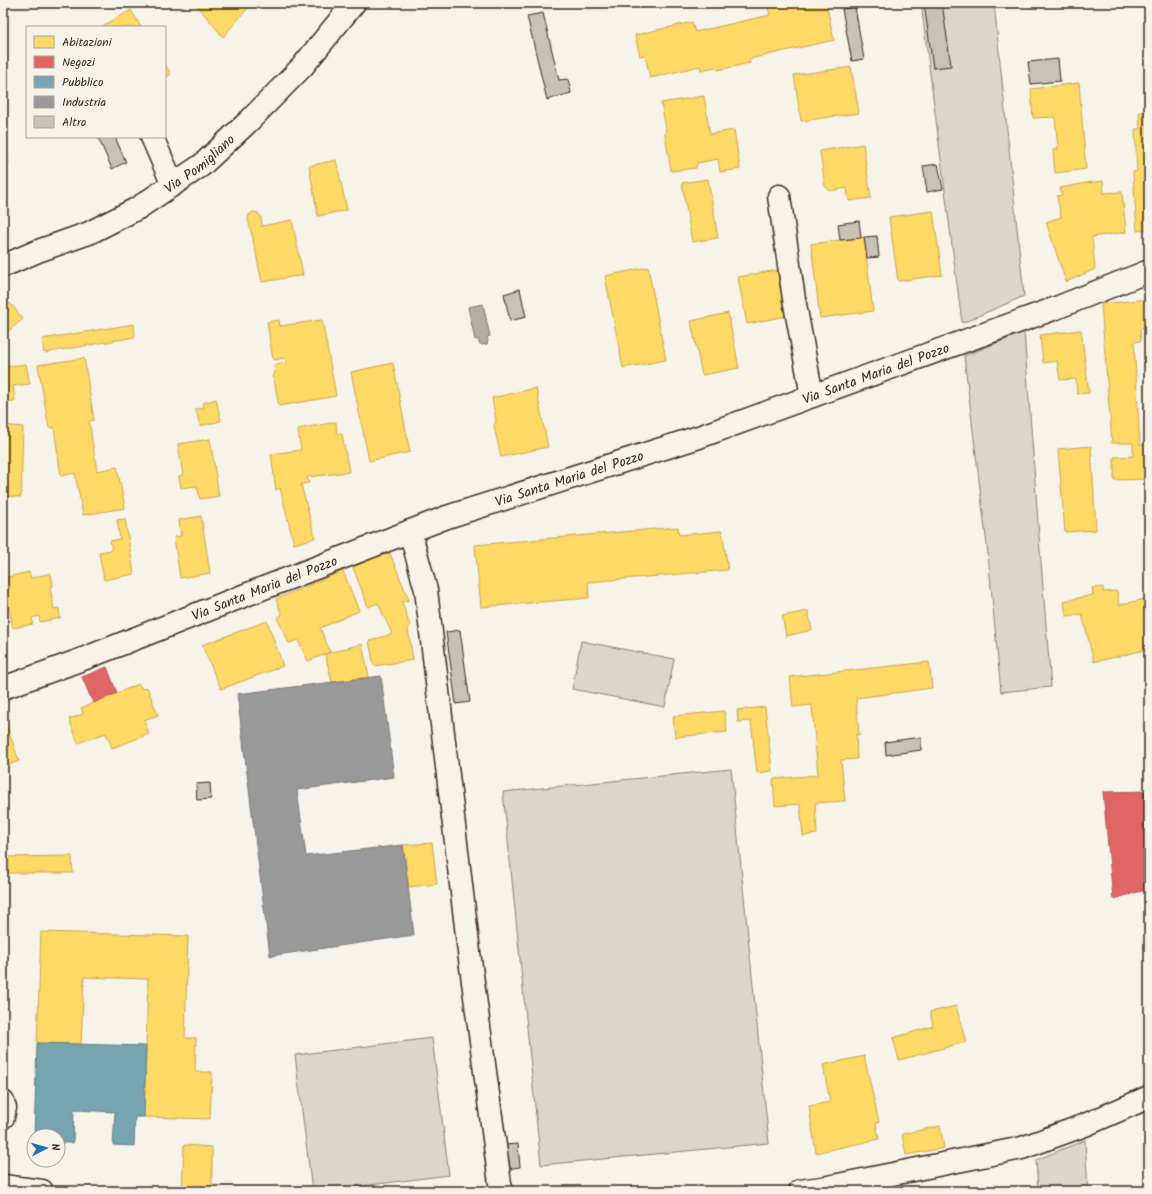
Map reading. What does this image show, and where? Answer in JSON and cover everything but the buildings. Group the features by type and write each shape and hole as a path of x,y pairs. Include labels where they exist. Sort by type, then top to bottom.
{"street":[{"name":"Via Pomigliano","path":"3,266 38,251 89,233 138,208 202,165 249,122 302,67 354,3"},
{"path":"152,138 173,184"},
{"path":"779,196 794,299 812,396"},
{"name":"Via Santa Maria del Pozzo","path":"3,688 83,659 447,517 699,437 1145,277"},
{"path":"410,531 426,590 469,952 501,1191"},
{"path":"800,1191 828,1187 1022,1148 1078,1128 1149,1097"},
{"path":"3,1102 5,1108 3,1118"},
{"path":"3,1186 42,1191"}],"shaded area":[{"path":"921,3 994,3 1024,296 962,323"},
{"path":"483,304 490,336 487,337 487,344 482,345 479,343 478,339 475,340 468,307"},
{"path":"1024,332 1051,687 1001,692 988,554 964,356"},
{"path":"581,641 674,659 665,707 572,689"},
{"path":"731,769 769,1143 541,1165 503,792"},
{"path":"432,1038 449,1175 312,1191 295,1055"},
{"path":"1085,1140 1088,1191 1038,1191 1036,1160"}]}
